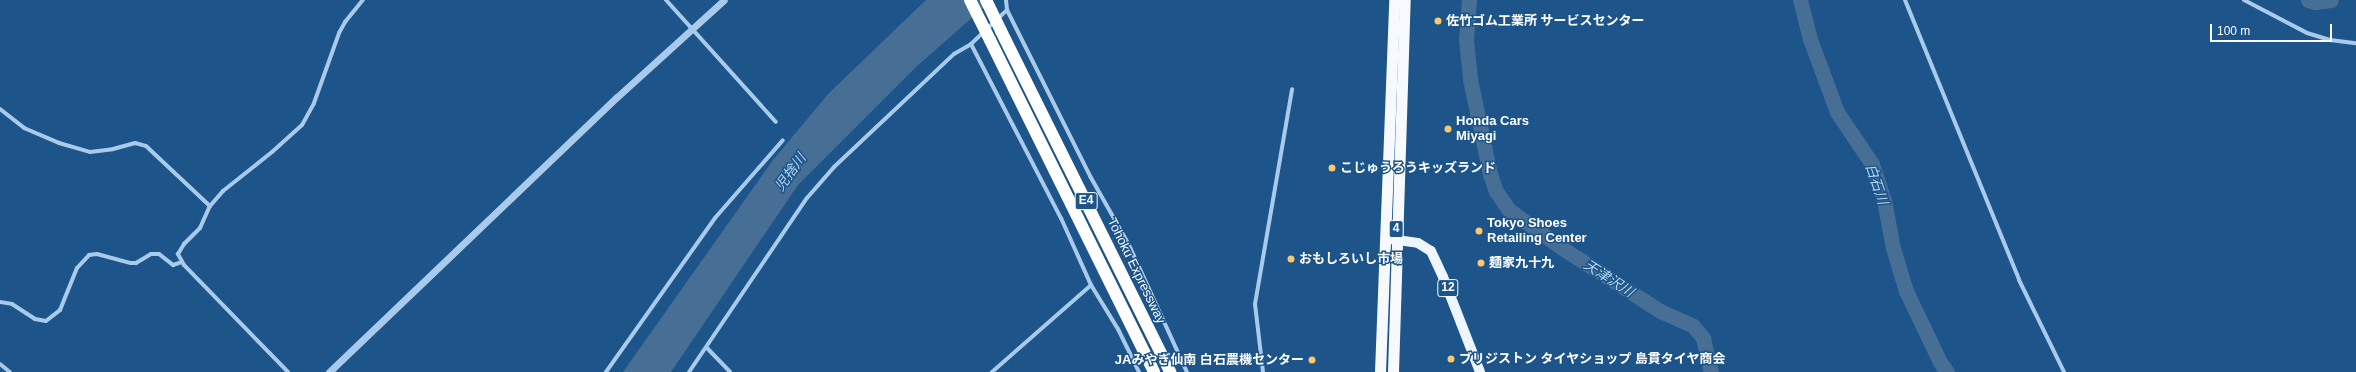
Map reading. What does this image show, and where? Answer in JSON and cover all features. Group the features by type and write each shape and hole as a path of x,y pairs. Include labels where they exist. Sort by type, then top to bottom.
{"highway":[{"name":"E4","path":"970,0 1154,372"},
{"name":"Tohoku Expressway","path":"986,0 1170,372"},
{"name":"4","path":"1380,372 1394,0"},
{"name":"4","path":"1393,372 1396,240 1403,87 1405,0"}],"main road":[{"name":"12","path":"1384,239 1418,243 1431,251 1443,277 1480,372"}],"street":[{"path":"288,372 182,262 179,257 180,250 200,228 210,206 223,191 272,152 302,125 314,103 339,33 345,22 363,0"},
{"path":"666,0 776,122"},
{"path":"334,371 617,97 724,0"},
{"path":"1006,0 1007,10 1090,176 1129,245 1187,372"},
{"path":"1905,0 2019,280 2064,372"},
{"path":"2244,0 2307,33 2330,40 2356,43"},
{"path":"689,372 707,348 807,198 834,167 954,54 971,44 1007,10"},
{"path":"971,44 1061,218 1091,285 1118,329 1139,372"},
{"path":"1263,372 1255,304 1292,89"},
{"path":"0,109 24,128 58,143 90,152 112,149 135,143 146,146 210,206"},
{"path":"606,372 715,218 783,140"},
{"path":"0,302 12,304 35,319 46,321 60,310 77,268 89,255 97,254 131,264 136,263 151,254 159,254 173,265 182,262"},
{"path":"992,372 1091,285"},
{"path":"707,348 730,372"},
{"path":"0,364 10,372"}],"water":[{"name":"児捨川","path":"926,0 992,0 916,67 798,185 671,372 623,372 773,160 829,93"}],"waterway":[{"name":"天津沢川","path":"1469,0 1466,40 1470,79 1490,174 1496,191 1509,210 1562,248 1660,311 1693,326 1703,338 1711,372"},
{"name":"白石川","path":"1800,0 1810,39 1837,112 1872,164 1884,200 1893,248 1906,291 1940,362 1947,372"},
{"path":"2308,0 2315,2 2331,0"}],"place":[{"name":"佐竹ゴム工業所 サービスセンター","path":"1438,21"},
{"name":"Honda Cars Miyagi","path":"1448,129"},
{"name":"こじゅうろうキッズランド","path":"1332,168"},
{"name":"Tokyo Shoes Retailing Center","path":"1479,231"},
{"name":"おもしろいし市場","path":"1291,259"},
{"name":"麺家九十九","path":"1481,263"},
{"name":"ブリジストン タイヤショップ 島貫タイヤ商会","path":"1451,359"},
{"name":"JAみやぎ仙南 白石農機センター","path":"1312,360"}]}
